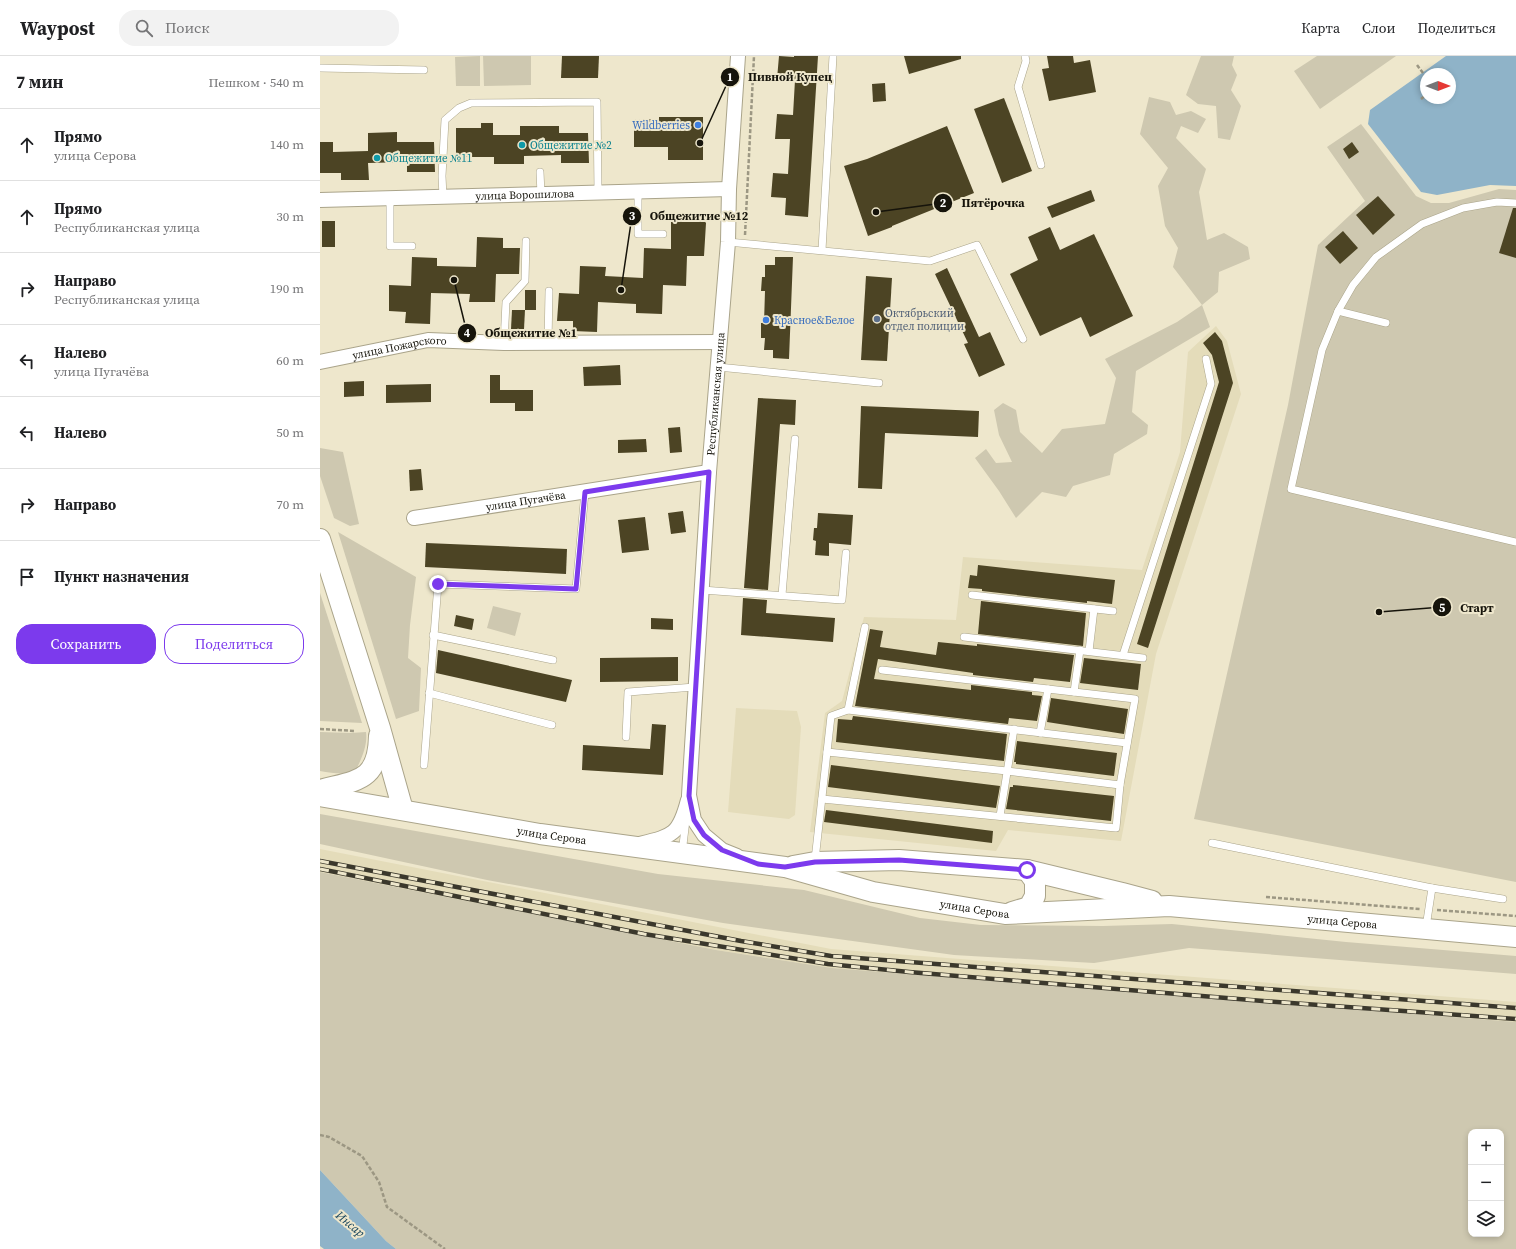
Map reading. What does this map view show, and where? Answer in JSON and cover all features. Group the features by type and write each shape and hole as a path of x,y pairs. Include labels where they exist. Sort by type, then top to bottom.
{"street":[{"name":"Республиканская улица","path":"738,56 728,242 709,472 689,796 694,820 704,835 722,850 758,864"},
{"name":"улица Ворошилова","path":"320,200 730,189"},
{"name":"улица Пожарского","path":"320,362 428,340 504,343 719,342"},
{"name":"улица Пугачёва","path":"414,518 709,472"},
{"path":"320,539 380,728 403,810"},
{"path":"320,790 352,781 368,774 374,766 379,751 380,728"},
{"path":"391,768 403,788 411,796 445,818"},
{"name":"улица Серова","path":"320,796 540,834 785,867 873,892 1005,914 1169,906 1516,938"},
{"path":"630,846 664,838 676,830 683,817 689,796"},
{"name":"улица Серова","path":"785,867 815,862 899,860 1027,870 1169,906"},
{"path":"1005,914 1030,907 1035,896 1035,881 1027,870"}],"lane":[{"path":"822,250 833,56"},
{"path":"1025,56 1026,61 1018,87 1041,165"},
{"path":"320,68 424,70"},
{"path":"443,197 442,176 445,120 460,108 471,103 597,102 598,192"},
{"path":"540,172 541,194"},
{"path":"638,191 638,234 664,234"},
{"path":"390,198 390,246 412,246"},
{"path":"1516,203 1497,202 1463,208 1422,224 1376,257 1353,284 1338,311 1322,350 1292,489 1516,542"},
{"path":"504,343 506,302 525,281 526,241"},
{"path":"728,242 930,261 977,245 1023,340"},
{"path":"548,343 550,291"},
{"path":"1338,311 1386,323"},
{"path":"1123,655 1211,384 1206,358"},
{"path":"718,367 878,383"},
{"path":"782,595 795,439"},
{"path":"424,765 438,584 576,589 585,492"},
{"path":"702,590 842,600 846,553"},
{"path":"972,595 1113,611"},
{"path":"1089,651 1094,609"},
{"path":"848,710 865,627"},
{"path":"433,636 553,660"},
{"path":"964,637 1143,658"},
{"path":"1074,692 1080,650"},
{"path":"822,799 1116,828 1120,785 1135,698 882,670"},
{"path":"626,737 628,692 695,687"},
{"path":"1040,732 1048,689"},
{"path":"429,693 552,725"},
{"path":"815,862 831,716 848,710 1127,743"},
{"path":"1000,816 1014,730"},
{"path":"827,752 1007,771 1120,785"},
{"path":"682,853 689,796"},
{"path":"1212,843 1432,888 1503,899"},
{"path":"1426,930 1432,888"}],"path":[{"path":"744,243 754,56"},
{"path":"1417,65 1420,69"},
{"path":"320,729 355,730"},
{"path":"1266,896 1516,916"},
{"path":"320,1135 329,1136 362,1156 380,1182 387,1207 445,1249"}],"shaded area":[{"path":"480,56 480,86 456,86 455,57"},
{"path":"483,56 531,56 531,85 484,86"},
{"path":"1201,56 1234,56 1232,65 1237,75 1231,90 1241,106 1230,140 1218,138 1216,106 1198,104 1186,95"},
{"path":"1317,56 1396,56 1320,109 1294,71"},
{"path":"1149,97 1170,102 1176,115 1191,111 1206,119 1198,133 1181,126 1176,138 1206,169 1199,192 1207,240 1224,233 1248,247 1250,259 1219,272 1218,292 1202,305 1173,267 1178,248 1165,226 1158,186 1168,168 1140,134"},
{"path":"1361,124 1416,196 1431,203 1449,203 1499,189 1516,190 1516,882 1194,819 1288,405 1318,245 1365,201 1327,147"},
{"path":"1202,305 1210,327 1136,371 1132,412 1148,425 1147,434 1114,454 1110,475 1073,486 1066,497 1042,492 1016,518 975,458 986,449 996,463 1012,462 999,435 994,410 1003,403 1016,410 1020,432 1042,453 1062,429 1105,424 1116,378 1105,359 1177,322"},
{"path":"1216,326 1227,341 1241,394 1156,654 1121,841 1008,830 996,851 810,832 825,713 842,701 864,617 956,620 963,557 1142,570 1180,452 1188,352"},
{"path":"320,448 343,452 359,524 350,526 334,518 320,476"},
{"path":"338,532 416,577 410,625 408,658 421,668 419,711 396,719"},
{"path":"320,593 362,723 320,721"},
{"path":"493,606 521,613 515,636 487,628"},
{"path":"736,708 797,711 801,727 795,815 789,819 728,812"},
{"path":"320,732 366,732 365,747 355,772 342,774 320,771"},
{"path":"320,814 658,874 804,890 920,918 981,925 1103,926 1172,924 1346,942 1516,956 1516,974 1189,948 1094,963 954,955 723,923 487,880 320,844"},
{"path":"320,849 831,949 1516,1002 1516,1022 832,968 716,950 320,872"},
{"path":"320,872 716,950 832,968 1516,1022 1516,1249 396,1249 386,1241 320,1170"}],"water":[{"path":"1446,56 1516,56 1516,186 1490,185 1437,195 1421,192 1368,124 1370,110 1420,74 1420,104 1456,104 1456,68 1429,68"},
{"name":"Инсар","path":"320,1170 386,1241 396,1249 324,1249 320,1246"}],"building":[{"path":"562,56 599,56 598,78 561,78"},
{"path":"779,56 818,56 808,217 785,215 786,198 771,197 773,173 788,174 790,139 775,139 777,114 793,115 795,80 777,79"},
{"path":"904,56 961,56 961,59 909,74"},
{"path":"1047,56 1073,56 1074,63 1090,60 1096,92 1049,101 1042,69 1049,68"},
{"path":"885,83 886,101 873,102 872,84"},
{"path":"1004,98 1032,171 1002,183 974,109"},
{"path":"659,117 703,117 703,160 668,160 668,147 634,147 634,119 659,119"},
{"name":"Общежитие №2","path":"481,123 493,123 493,135 520,135 520,126 559,126 559,133 588,133 589,163 561,163 561,155 524,156 524,164 494,164 494,157 456,157 456,128 481,128"},
{"path":"947,126 974,193 868,236 844,166 867,159"},
{"name":"Общежитие №11","path":"397,132 397,142 434,142 435,172 407,172 407,162 368,163 369,180 341,180 341,173 320,173 320,142 333,142 333,152 368,151 368,133"},
{"path":"1352,142 1359,152 1349,159 1343,149"},
{"path":"1091,190 1095,201 1052,218 1047,207"},
{"path":"1378,196 1395,215 1373,235 1356,215"},
{"path":"1513,208 1516,208 1516,258 1499,253"},
{"path":"671,215 700,216 706,223 704,256 687,256 686,286 663,285 662,314 636,313 636,304 598,302 597,332 573,331 573,321 557,321 559,293 579,294 580,266 606,267 605,276 643,278 644,248 671,249"},
{"path":"322,221 335,221 335,247 322,247"},
{"path":"1050,227 1060,250 1094,234 1133,316 1090,337 1081,317 1040,336 1010,274 1038,260 1028,237"},
{"path":"1343,231 1358,248 1340,264 1325,247"},
{"path":"477,237 503,238 503,248 520,248 519,274 496,274 495,302 469,302 470,294 431,293 430,324 405,323 406,312 389,311 389,285 411,286 412,257 437,258 437,266 476,267"},
{"path":"775,257 793,257 789,359 773,358 773,350 764,350 765,338 761,338 761,323 764,323 765,291 761,291 762,277 765,277 765,265 775,265"},
{"path":"947,268 979,337 990,332 1005,365 979,377 964,344 968,343 935,274"},
{"path":"866,276 892,278 887,361 861,360"},
{"path":"525,290 536,290 536,310 525,310"},
{"path":"512,310 525,310 524,329 511,329"},
{"path":"1215,332 1222,341 1233,383 1148,648 1137,644 1219,382 1212,355 1203,343"},
{"path":"620,365 621,385 584,386 583,367"},
{"path":"490,375 500,375 500,390 533,390 533,411 515,411 515,403 490,403"},
{"path":"364,381 364,396 344,397 344,382"},
{"path":"431,384 431,402 386,403 386,385"},
{"path":"758,398 796,400 795,425 780,424 768,590 744,588"},
{"path":"861,406 979,411 978,437 885,433 882,489 858,488"},
{"path":"680,427 682,452 670,453 668,428"},
{"path":"646,439 647,452 618,453 618,440"},
{"path":"421,469 423,490 410,491 409,470"},
{"path":"683,511 686,532 671,534 668,513"},
{"path":"818,513 853,515 851,545 829,543 829,556 815,555 816,541 813,540 814,528 817,528"},
{"path":"645,517 649,550 622,553 618,520"},
{"path":"426,543 567,549 566,574 425,567"},
{"path":"978,565 1115,580 1112,604 1087,601 1087,603 982,591 982,589 968,588 970,575 977,576"},
{"path":"743,598 767,600 766,613 835,618 833,642 741,635"},
{"path":"981,601 1086,613 1083,646 978,634"},
{"path":"456,615 474,619 472,630 454,626"},
{"path":"651,618 673,619 673,630 651,629"},
{"path":"870,629 883,631 880,647 936,655 938,642 977,646 977,644 1074,655 1070,682 1034,678 1033,682 973,675 973,673 878,659 874,679 971,690 971,685 1032,692 1032,695 1042,696 1037,721 1009,718 1008,724 855,706"},
{"path":"438,650 572,680 566,702 436,673"},
{"path":"678,657 678,681 600,682 600,658"},
{"path":"1084,658 1141,664 1138,690 1080,683"},
{"path":"1051,698 1128,709 1124,734 1047,722"},
{"path":"853,716 1007,734 1004,761 836,742 838,719 852,720"},
{"path":"652,724 666,725 663,775 582,770 583,745 650,749"},
{"path":"1017,741 1117,753 1114,776 1016,764 1016,762 1014,762"},
{"path":"831,765 1000,786 996,808 828,787"},
{"path":"1013,785 1114,796 1111,821 1006,809 1010,787 1013,787"},
{"path":"826,810 993,831 992,843 824,822"}],"railway":[{"path":"320,861 741,941 831,956 1516,1008"},
{"path":"320,869 644,934 828,964 1263,1001 1516,1019"}],"place":[{"name":"Wildberries","path":"698,125"},
{"name":"Пивной Купец","path":"700,143"},
{"name":"Общежитие №2","path":"522,145"},
{"name":"Общежитие №11","path":"377,158"},
{"name":"Пятёрочка","path":"876,212"},
{"name":"Общежитие №1","path":"454,280"},
{"name":"Общежитие №12","path":"621,290"},
{"name":"Октябрьский отдел полиции","path":"877,319"},
{"name":"Красное&Белое","path":"766,320"},
{"name":"Старт","path":"1379,612"}],"route":[{"path":"438,584 576,589 585,492 709,472 689,796 694,820 704,835 722,850 758,864 785,867 815,862 899,860 1027,870"}]}
